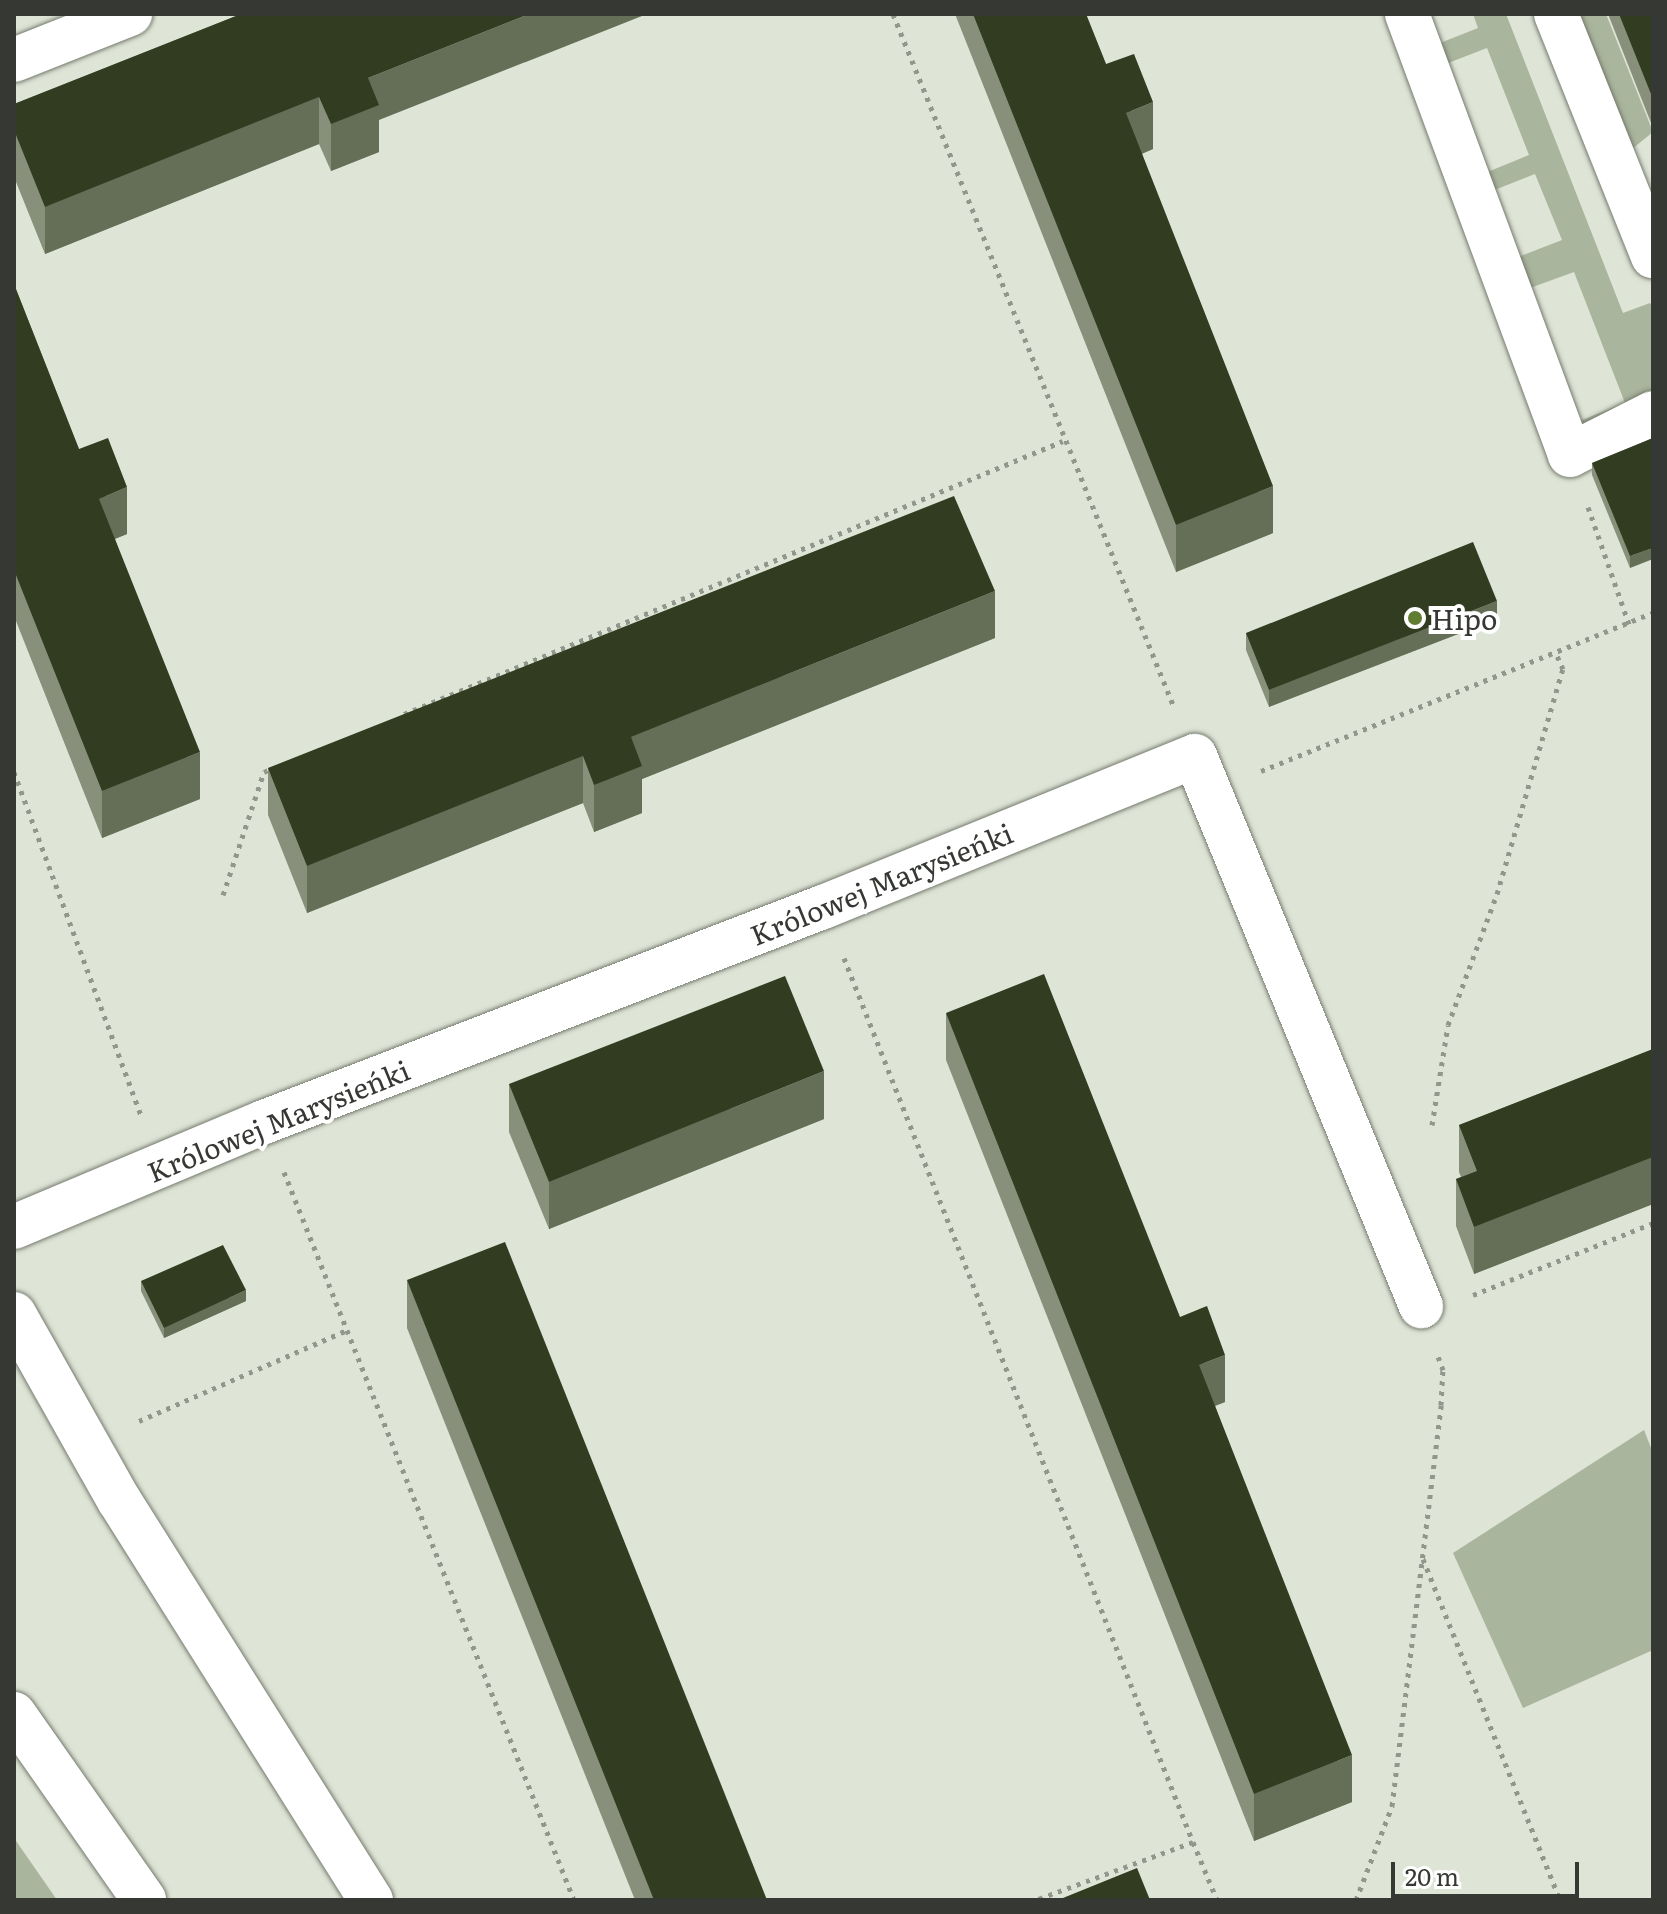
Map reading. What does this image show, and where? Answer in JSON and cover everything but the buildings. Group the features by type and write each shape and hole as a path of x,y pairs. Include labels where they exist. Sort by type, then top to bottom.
{"street":[{"path":"14,60 130,14"},
{"path":"1407,14 1570,455 1653,413"},
{"path":"1556,14 1653,256"},
{"path":"1202,774 1362,1153 1421,1306"},
{"name":"Królowej Marysieńki","path":"14,1227 264,1122 823,907 1202,774"},
{"path":"14,1314 88,1444 371,1900"},
{"path":"14,1714 144,1900"}],"path":[{"path":"893,14 1063,441 1202,774 1556,653 1653,613"},
{"path":"395,718 1063,441"},
{"path":"1570,455 1629,624"},
{"path":"1432,1125 1448,1025 1497,894 1563,669 1556,653"},
{"path":"223,895 264,772 279,766"},
{"path":"14,772 159,1167"},
{"path":"823,907 1217,1900"},
{"path":"264,1122 574,1900"},
{"path":"1467,1297 1653,1223"},
{"path":"88,1444 347,1330"},
{"path":"1356,1900 1392,1806 1441,1405"},
{"path":"1422,1558 1560,1900"},
{"path":"1035,1900 1193,1842"}],"green space":[{"path":"1473,14 1506,14 1623,313 1650,303 1653,308 1653,398 1585,429 1582,420 1625,403 1574,272 1530,288 1518,257 1562,240 1535,174 1492,191 1485,173 1529,155 1487,48 1443,65 1435,45 1478,28"},
{"path":"1575,14 1606,14 1653,132 1632,149"},
{"path":"1644,1430 1653,1453 1653,1650 1523,1708 1453,1553"},
{"path":"14,1838 57,1900 14,1900"}],"place":[{"name":"Hipo","path":"1415,618"}]}
